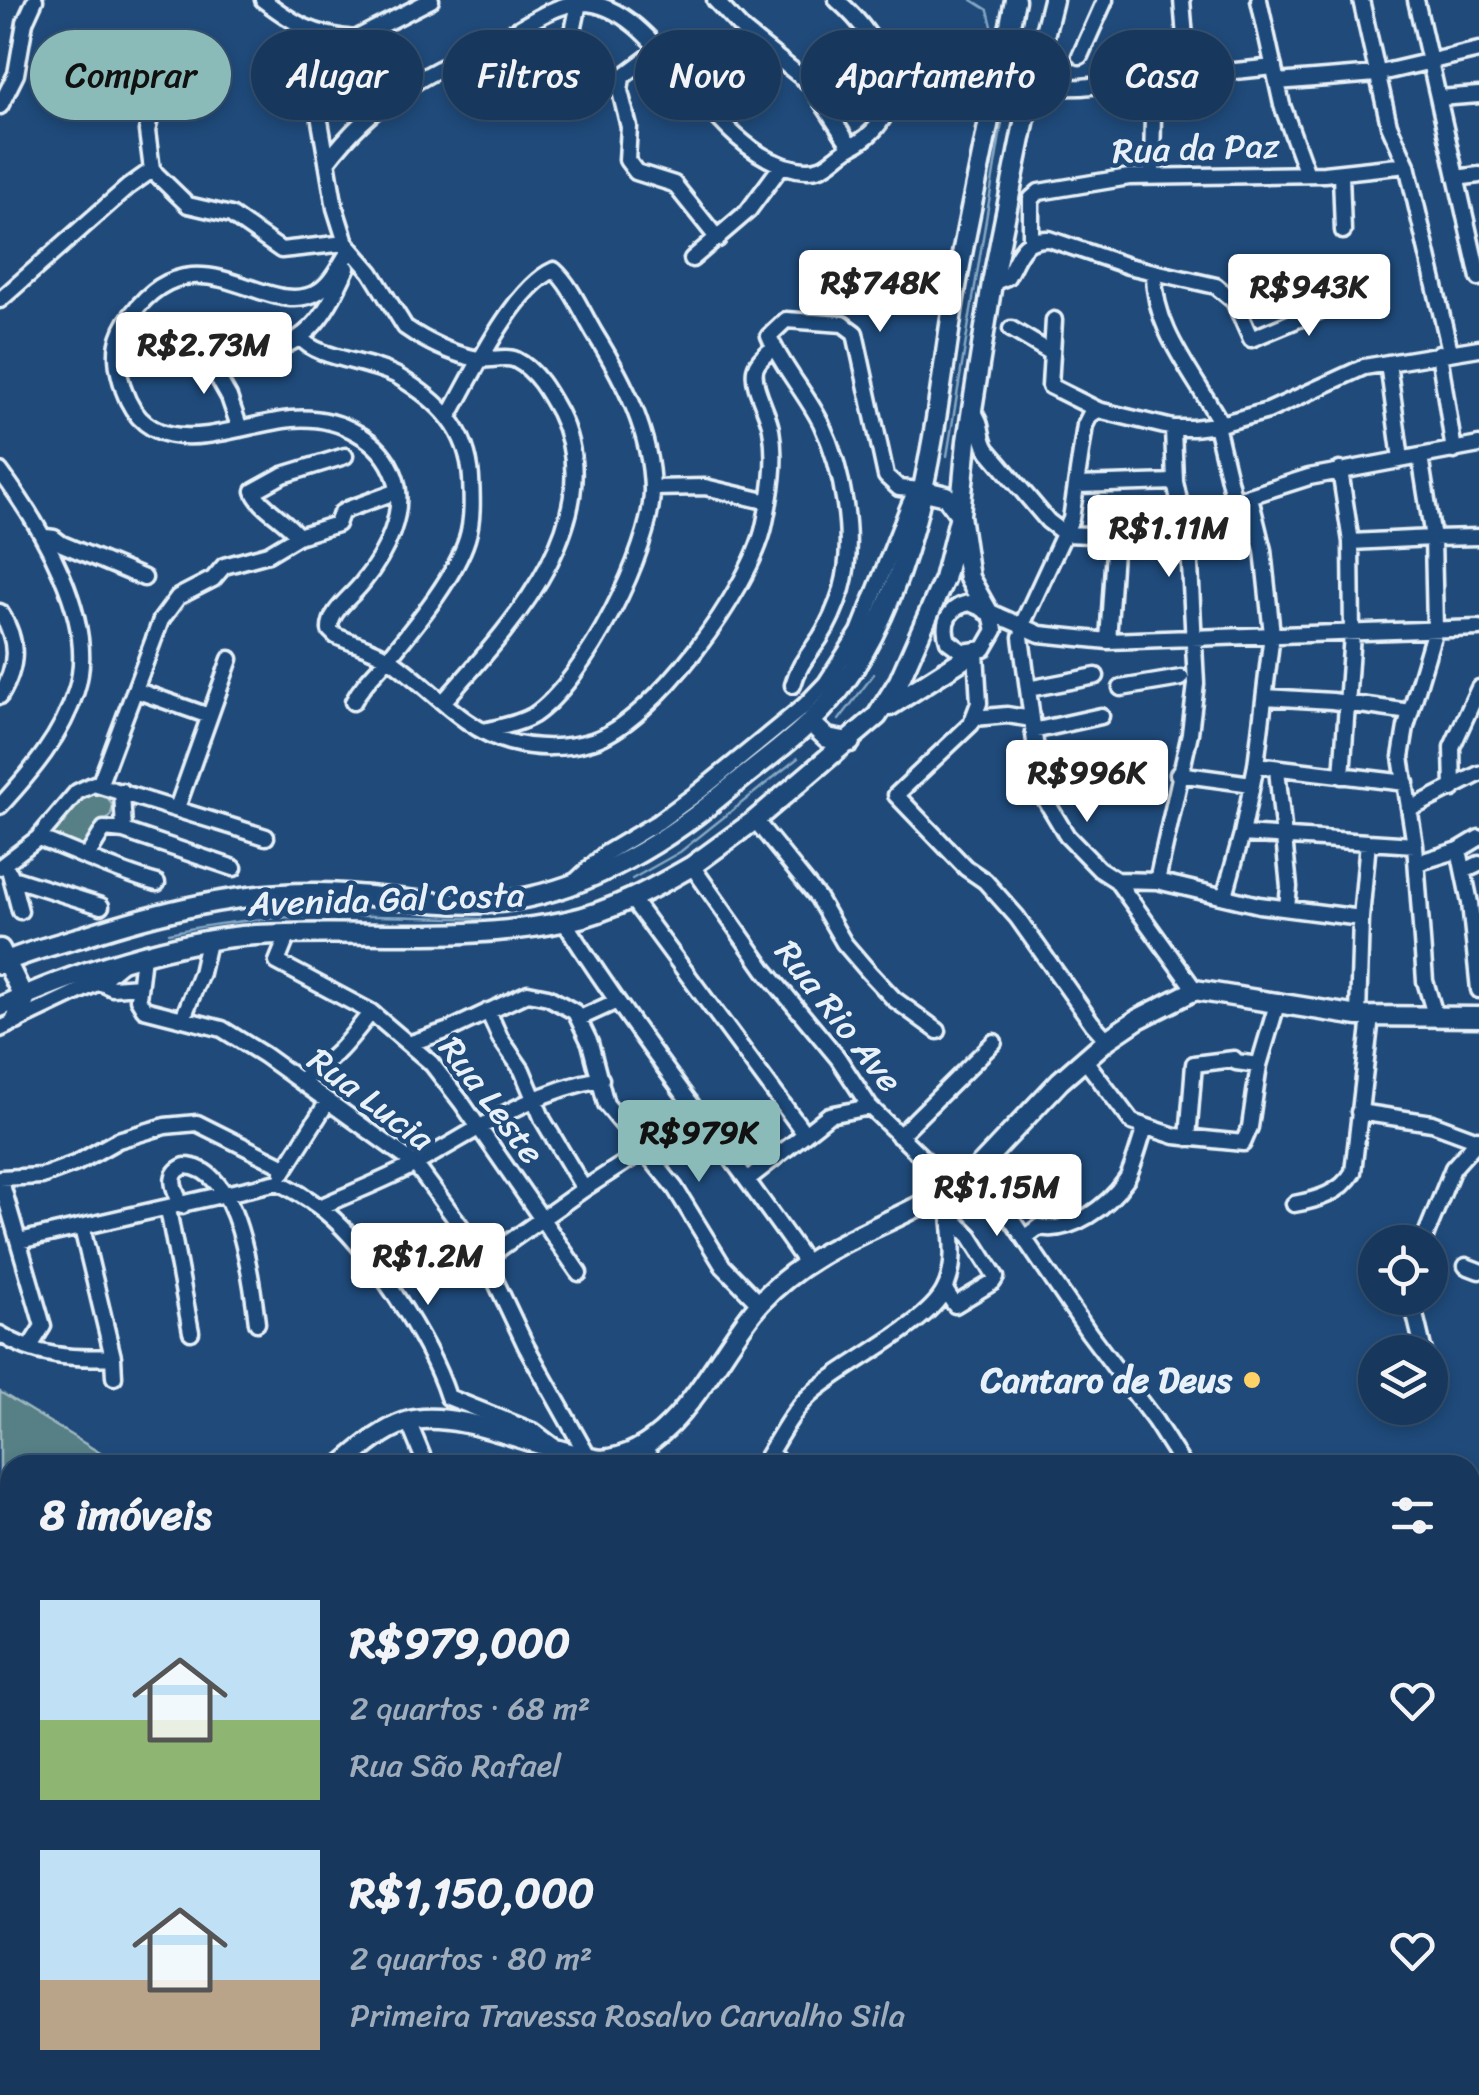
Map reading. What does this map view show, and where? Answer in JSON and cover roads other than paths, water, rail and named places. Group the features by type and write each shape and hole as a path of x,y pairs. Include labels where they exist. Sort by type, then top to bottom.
{"main road":[{"path":"1009,30 1015,0"},
{"name":"Avenida Gal Costa","path":"1044,30 1052,0"},
{"name":"Avenida Gal Costa","path":"2,958 218,901 313,892 464,904 520,899 615,866 669,836 810,722 855,666 883,615 906,552 944,384 954,304 989,120"},
{"name":"Avenida Gal Costa","path":"0,1007 134,959 245,936 438,936 499,933 560,922 631,898 692,866 850,742 878,716 911,657 944,579 960,515 992,282 1024,120"},
{"path":"921,490 946,496 960,515 969,578 989,612"},
{"path":"878,716 905,694 976,651"},
{"path":"810,722 827,738 850,742"},
{"path":"2,958 25,1004 8,1025"},
{"path":"626,1455 644,1447 669,1426 760,1304 806,1263 952,1188 977,1169 1084,1059 1147,1014 1195,990 1364,1017 1479,1017"},
{"path":"355,1455 389,1430 408,1422 440,1419 569,1455"}],"street":[{"path":"0,106 16,74 25,22 35,0"},
{"path":"262,0 285,18 313,30"},
{"path":"371,30 431,0"},
{"path":"715,0 744,31 810,84 851,147"},
{"path":"721,120 737,138 782,165 804,170 824,168 858,146 884,120 890,75 868,30 838,0"},
{"path":"1080,56 1105,0"},
{"path":"1182,0 1184,30"},
{"path":"1259,0 1291,136 1307,174"},
{"path":"1361,0 1389,125 1408,165 1444,352 1454,450"},
{"path":"1416,0 1479,278"},
{"path":"328,162 355,127 402,88 520,31 560,7 578,3 602,6 621,14 637,30"},
{"path":"573,30 578,3"},
{"path":"285,18 293,30"},
{"path":"1234,75 1376,74 1479,50"},
{"path":"635,67 622,77 620,91 629,127 627,160 636,172 674,184 718,239"},
{"path":"1439,98 1479,95"},
{"path":"150,120 152,170 188,205 230,216 281,250 350,249"},
{"path":"321,120 335,208 350,249 387,296 405,327 422,339 480,360 515,360 542,383 573,451 573,486 564,527 545,571 500,637 444,701"},
{"path":"1152,176 1153,120"},
{"path":"692,259 748,212 782,165"},
{"name":"Rua da Paz","path":"1031,241 1031,200 1039,192 1101,180 1152,176 1342,174 1408,165"},
{"path":"0,300 152,170"},
{"path":"1342,174 1343,231"},
{"path":"1456,178 1479,174"},
{"path":"992,282 1006,277 1018,252 1031,241 1049,239 1154,272 1200,281 1228,294 1251,339 1352,297"},
{"path":"194,356 214,365 282,349 301,338 325,310 350,249"},
{"path":"350,249 322,289 304,297 278,296 249,285 189,277 164,284 151,292 132,314 120,333 115,359 130,404 146,425 164,433 210,436 300,418 340,424 373,443 386,457 398,490 396,514 382,553 364,582 331,618 329,626 336,636 388,658 483,731 512,743 536,747 565,746 605,735 640,709 686,662 719,616 757,550 774,465 771,430 755,374 786,320 849,328 858,340 886,476 899,488 921,490"},
{"path":"450,415 513,308 551,270 558,273 628,392 638,418 652,488 645,531 632,567 594,644 542,708 519,722 483,731"},
{"path":"1154,272 1155,296 1178,356 1218,425 1263,550 1272,634 1256,765 1225,895"},
{"path":"1054,320 1050,386 1098,410 1173,428 1218,425 1268,411 1364,368 1479,348"},
{"path":"1011,329 1050,352"},
{"path":"301,338 315,351 360,361 399,377 450,415 470,468 471,510 466,540 429,604 388,658 365,680 352,702"},
{"path":"772,342 822,424 845,517 847,560 839,597 819,639 800,664 793,685"},
{"path":"1388,362 1401,458"},
{"path":"214,365 240,429"},
{"path":"972,410 982,423 986,449 1048,522 1065,534 1115,536 1309,477 1479,445"},
{"path":"1098,410 1090,414 1086,425 1065,534 1021,632 1042,794 1067,836 1116,880 1195,990"},
{"path":"1157,881 1194,709 1189,545 1176,482 1173,428"},
{"path":"298,536 283,518 254,497 254,491 295,470 345,456"},
{"path":"1420,456 1432,538 1435,629 1401,757 1417,863 1425,981 1436,1018"},
{"path":"1340,470 1351,542 1352,634 1342,776"},
{"path":"0,471 46,537 54,538 77,629 80,662 78,687 50,746 0,806"},
{"path":"1077,485 1176,482"},
{"path":"652,488 705,487 769,502"},
{"path":"100,783 170,605 224,566 268,554 298,536 337,524 341,513 348,509 398,490"},
{"path":"575,882 606,852 658,822 812,698 843,660 858,632 908,508 921,490"},
{"path":"1108,642 1115,536"},
{"path":"1351,542 1479,537"},
{"path":"58,549 144,578"},
{"path":"1021,632 976,651 954,648 948,641 946,620 964,604 976,604 1021,632 1108,642 1479,628"},
{"path":"0,612 15,647 12,672 0,696"},
{"path":"989,612 995,630 976,651 979,702 974,718 964,733 896,795 1006,905 1108,1040"},
{"path":"177,808 230,659"},
{"path":"1028,689 1096,676"},
{"path":"1121,688 1181,678"},
{"path":"1452,789 1452,746 1479,688"},
{"path":"135,690 209,716"},
{"path":"1264,697 1347,702 1410,712"},
{"path":"810,722 808,709 812,698"},
{"path":"974,718 1007,715 1032,725 1101,716"},
{"path":"1256,765 1406,783"},
{"path":"1278,770 1289,887 1286,907"},
{"path":"1178,774 1252,784"},
{"path":"1410,809 1479,774"},
{"path":"20,911 12,878 4,864 38,838 77,792 100,783 266,836"},
{"path":"122,791 124,831"},
{"path":"755,820 818,898 844,943 868,971 894,1000 938,1031"},
{"path":"88,856 104,829 124,831 234,868"},
{"path":"1242,834 1415,846"},
{"path":"38,838 158,883"},
{"path":"1417,863 1460,850 1479,838"},
{"path":"1294,1204 1331,1193 1350,1177 1355,1165 1364,1017 1361,918 1368,842"},
{"path":"1460,850 1472,868 1479,990"},
{"name":"Rua Rio Ave","path":"692,866 764,970 832,1050 870,1107 952,1188"},
{"path":"12,878 101,906"},
{"path":"1116,880 1157,881 1258,905 1361,918"},
{"path":"631,898 805,1134"},
{"path":"560,922 614,1002 748,1179 806,1263"},
{"name":"Rua Leste","path":"288,935 277,962 371,1012 412,1044 447,1082 578,1274"},
{"path":"183,1018 202,972 208,942"},
{"path":"8,1025 99,982 134,959 139,986 117,988 99,982"},
{"name":"Rua Lucia","path":"139,986 138,999 144,1009 222,1030 415,1164 484,1259 586,1455"},
{"path":"412,1044 512,998 537,993 564,1004 580,1018 606,1104 675,1188 722,1266 760,1304"},
{"path":"1084,1059 1132,1122 1188,1138 1243,1143 1250,1127 1259,1065 1278,1001"},
{"path":"580,1018 614,1002"},
{"path":"488,1011 500,1038 522,1070 532,1099 584,1189"},
{"path":"299,1080 313,1074 349,1044 371,1012"},
{"path":"899,1136 994,1042"},
{"path":"1188,1138 1194,1064 1234,1059 1259,1065"},
{"path":"320,1207 415,1164 532,1099 564,1086 601,1079"},
{"path":"278,1182 328,1100"},
{"path":"748,1179 837,1111 870,1107"},
{"path":"1359,1112 1432,1123 1478,1139 1454,1168 1430,1225"},
{"path":"484,1259 700,1114"},
{"path":"30,1348 42,1326 0,1178 42,1176 118,1140 165,1126 197,1123 285,1166"},
{"path":"1024,1238 1039,1227 1067,1224 1105,1206 1130,1174 1145,1128"},
{"path":"192,1332 172,1182 174,1174 185,1166 208,1174 227,1193 246,1257 257,1323"},
{"path":"977,1169 1177,1455"},
{"path":"19,1241 278,1182 320,1207 350,1238 418,1334 448,1397 535,1432 560,1452"},
{"path":"770,1455 810,1396 901,1330 945,1290 952,1256 952,1188"},
{"path":"945,1290 955,1305 996,1278 970,1236 949,1214"},
{"path":"82,1228 114,1356 114,1377"},
{"path":"0,1334 62,1358 114,1356"},
{"path":"408,1422 422,1455"},
{"path":"644,1447 649,1455"}],"waterway":[{"path":"972,0 988,10 993,30"},
{"path":"947,456 1002,120"},
{"path":"839,720 874,674"},
{"path":"632,879 680,852 798,758"},
{"path":"169,933 285,917 481,919"}],"place":[{"name":"Cantaro de Deus","path":"1252,1380"}]}
